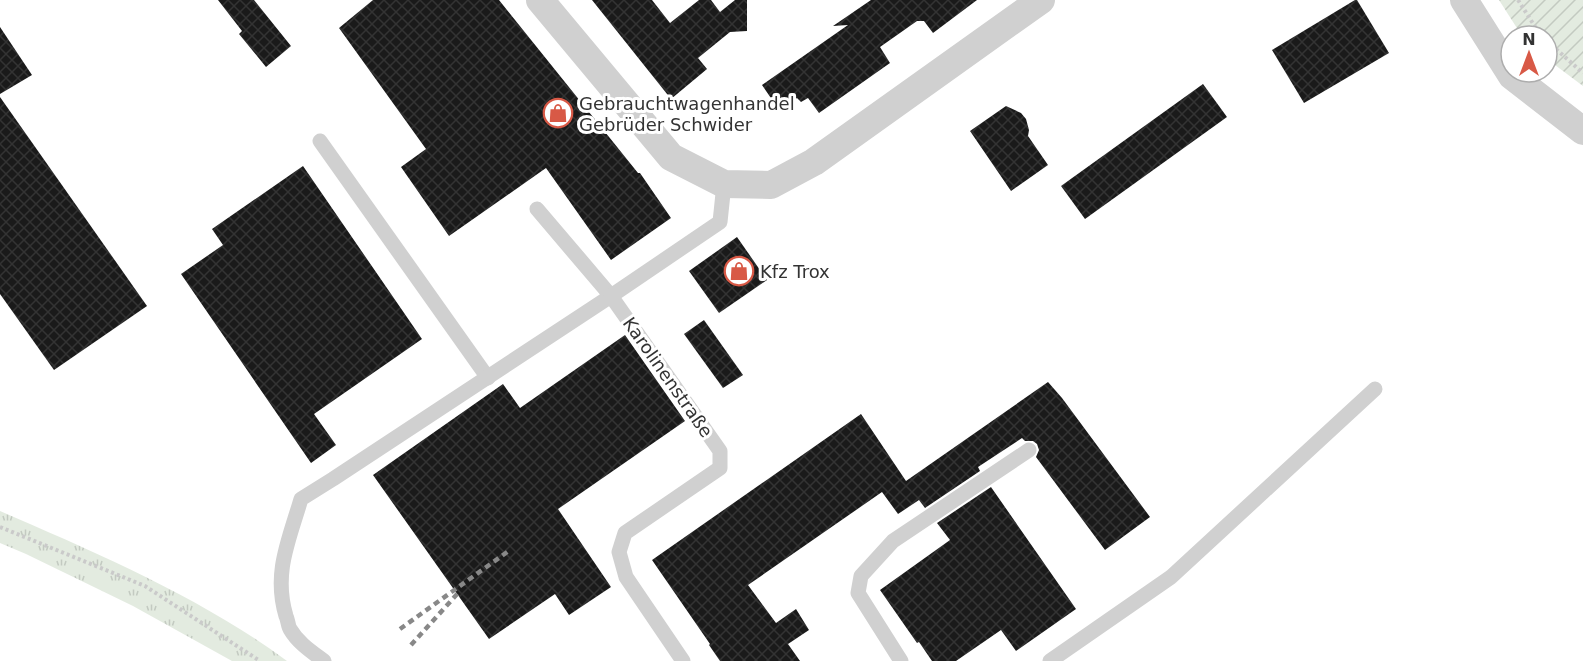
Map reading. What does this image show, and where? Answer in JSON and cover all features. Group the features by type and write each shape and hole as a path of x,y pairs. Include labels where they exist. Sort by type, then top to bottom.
{"street":[{"path":"540,0 671,157 724,184 771,185 814,162 1041,0"},
{"path":"1464,0 1512,76 1583,131"}],"lane":[{"path":"320,141 488,378"},
{"path":"324,661 303,645 290,629 282,603 281,565 301,499 488,378 720,222 724,184"},
{"path":"537,209 611,296"},
{"name":"Karolinenstraße","path":"611,296 720,451 720,468 625,533 619,552 626,577 683,661"},
{"path":"1050,661 1171,577 1376,388"},
{"path":"901,661 858,593 861,576 893,541 1029,450"}],"path":[{"path":"1518,0 1533,24"},
{"path":"1559,52 1583,73"},
{"path":"0,526 145,586 260,661"}],"green space":[{"path":"1499,0 1583,0 1583,86 1559,68 1559,24 1514,24"},
{"path":"0,511 148,578 220,617 287,661 232,661 133,606 0,543"}],"building":[{"path":"218,0 254,0 291,46 266,67 239,34 242,31"},
{"path":"373,0 499,0 640,173 671,218 611,260 546,168 449,236 401,167 426,149 339,28"},
{"path":"592,0 652,0 670,23 699,0 711,0 720,12 735,0 747,0 747,31 730,32 698,58 707,69 671,99"},
{"path":"871,0 977,0 933,33 924,21 917,21 880,47 890,63 819,113 808,98 801,102 797,98 779,110 762,85 848,25 833,26"},
{"path":"1355,0 1389,53 1304,103 1272,50"},
{"path":"0,27 32,75 0,94"},
{"path":"1203,84 1227,117 1085,219 1061,186"},
{"path":"0,97 147,306 54,370 0,294"},
{"path":"1006,106 1021,113 1026,119 1028,136 1048,165 1011,191 970,131"},
{"path":"303,166 422,339 314,414 336,445 311,463 181,274 223,245 212,229"},
{"path":"737,237 767,280 719,313 689,271"},
{"path":"704,320 743,375 723,388 684,334"},
{"path":"625,335 685,421 558,509 611,587 569,615 555,594 489,639 373,475 503,384 520,408"},
{"path":"1048,382 1150,517 1105,550 1036,457 1039,450 1037,444 1022,438 978,467 980,471 925,508 919,500 898,514 882,492 748,585 776,623 796,609 809,630 788,644 800,661 720,661 652,560 861,414 906,481"},
{"path":"991,487 1076,609 1016,651 1001,630 956,661 932,661 880,590 950,540 937,523"}],"railway":[{"path":"400,629 510,550"},
{"path":"411,645 459,592"}],"place":[{"name":"Gebrauchtwagenhandel Gebrüder Schwider","path":"558,113"},
{"name":"Kfz Trox","path":"739,271"}]}
